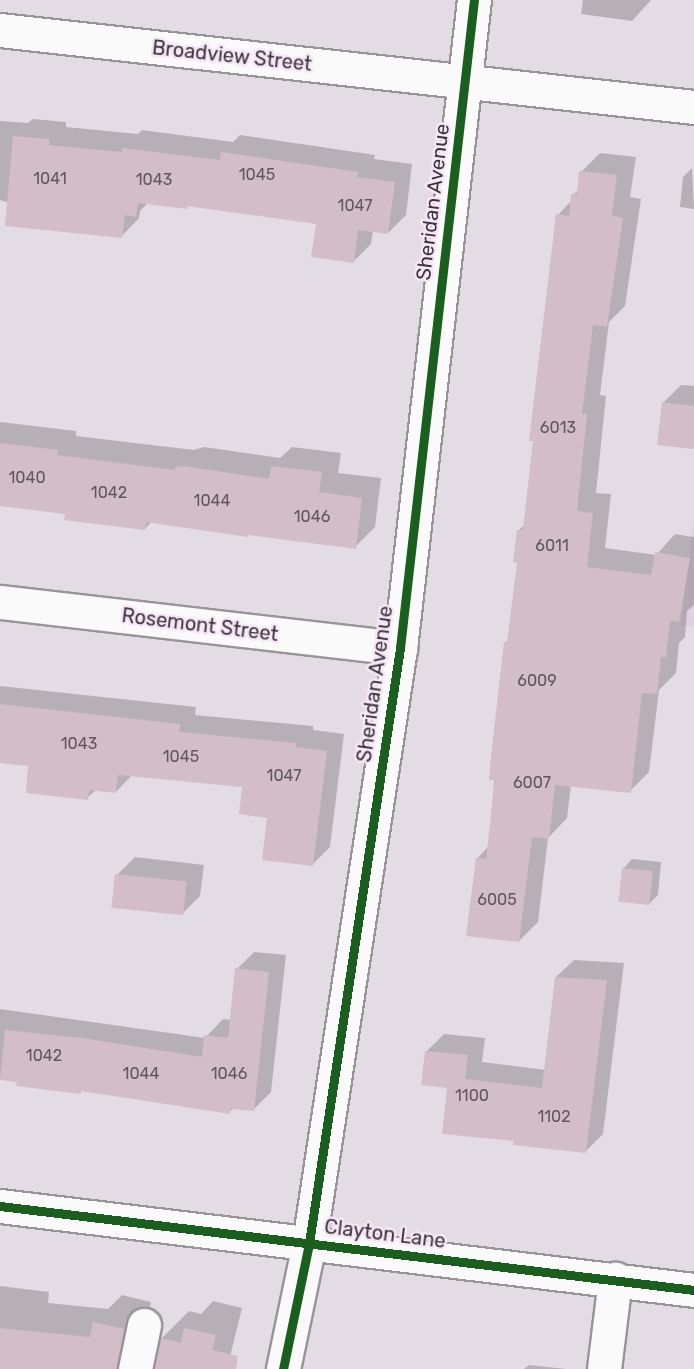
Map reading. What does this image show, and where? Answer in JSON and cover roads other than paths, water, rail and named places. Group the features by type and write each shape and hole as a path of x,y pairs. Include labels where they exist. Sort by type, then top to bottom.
{"street":[{"name":"Sheridan Avenue","path":"283,1369 309,1243 399,648 474,0"},
{"name":"Broadview Street","path":"0,30 694,107"},
{"name":"Rosemont Street","path":"0,602 399,648"},
{"name":"Clayton Lane","path":"0,1206 694,1290"},
{"path":"604,1369 615,1279"},
{"path":"135,1369 144,1325"}]}
